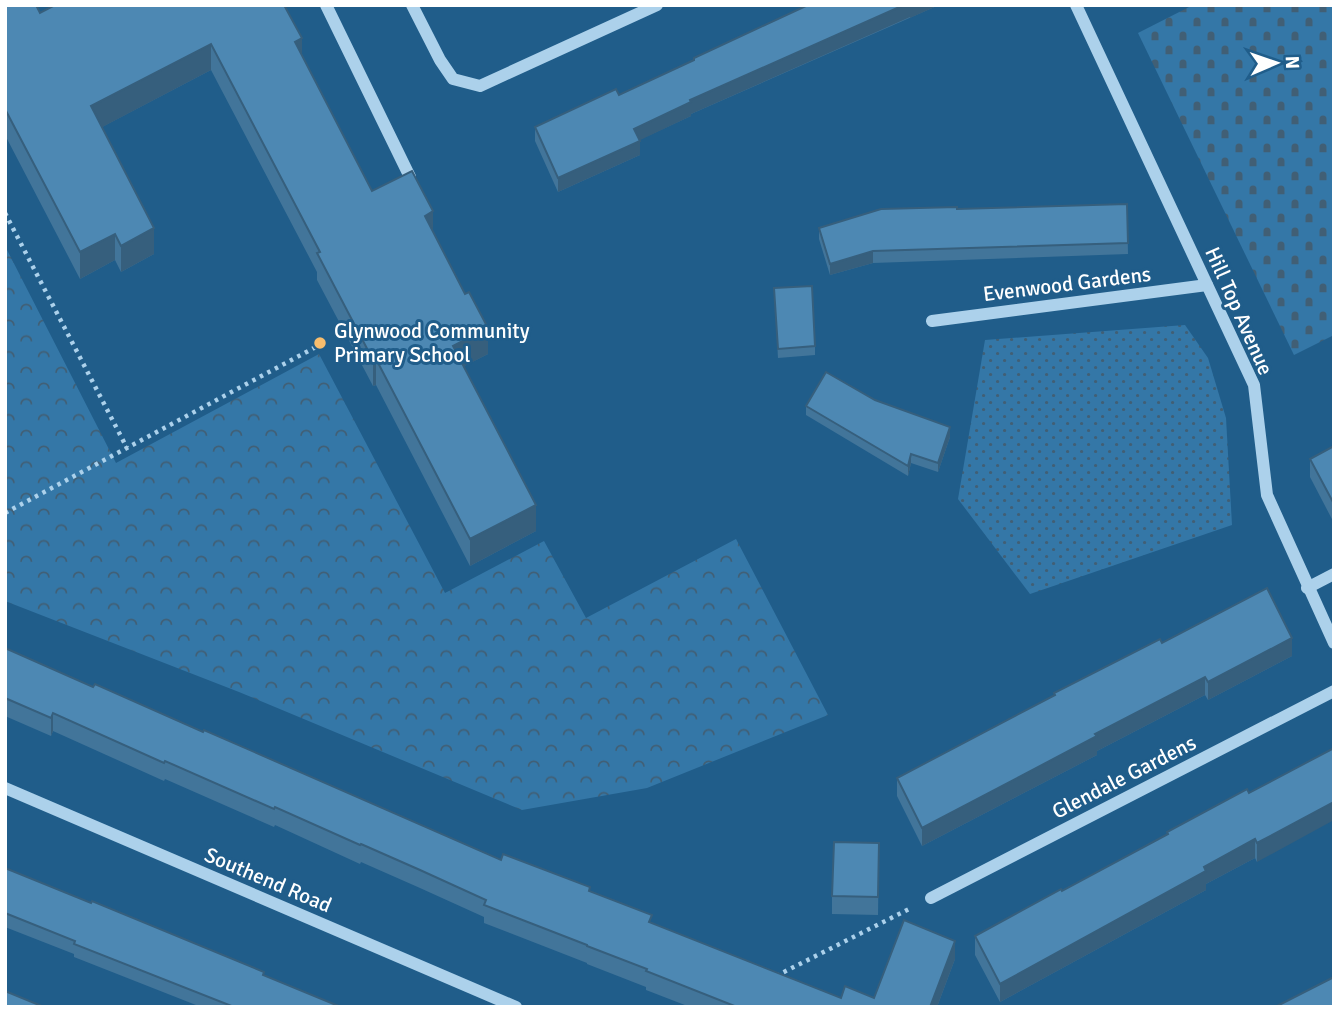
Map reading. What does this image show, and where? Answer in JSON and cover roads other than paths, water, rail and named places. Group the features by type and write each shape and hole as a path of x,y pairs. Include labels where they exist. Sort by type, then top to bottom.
{"street":[{"path":"326,5 410,177"},
{"path":"412,5 440,60 453,79 481,86 657,5"},
{"name":"Hill Top Avenue","path":"1076,5 1254,385 1267,495 1334,643"},
{"name":"Evenwood Gardens","path":"932,321 1206,285"},
{"path":"1307,588 1334,574"},
{"name":"Glendale Gardens","path":"931,898 1334,691"},
{"name":"Southend Road","path":"5,788 516,1007"}],"place":[{"name":"Glynwood Community Primary School","path":"320,343"}]}
